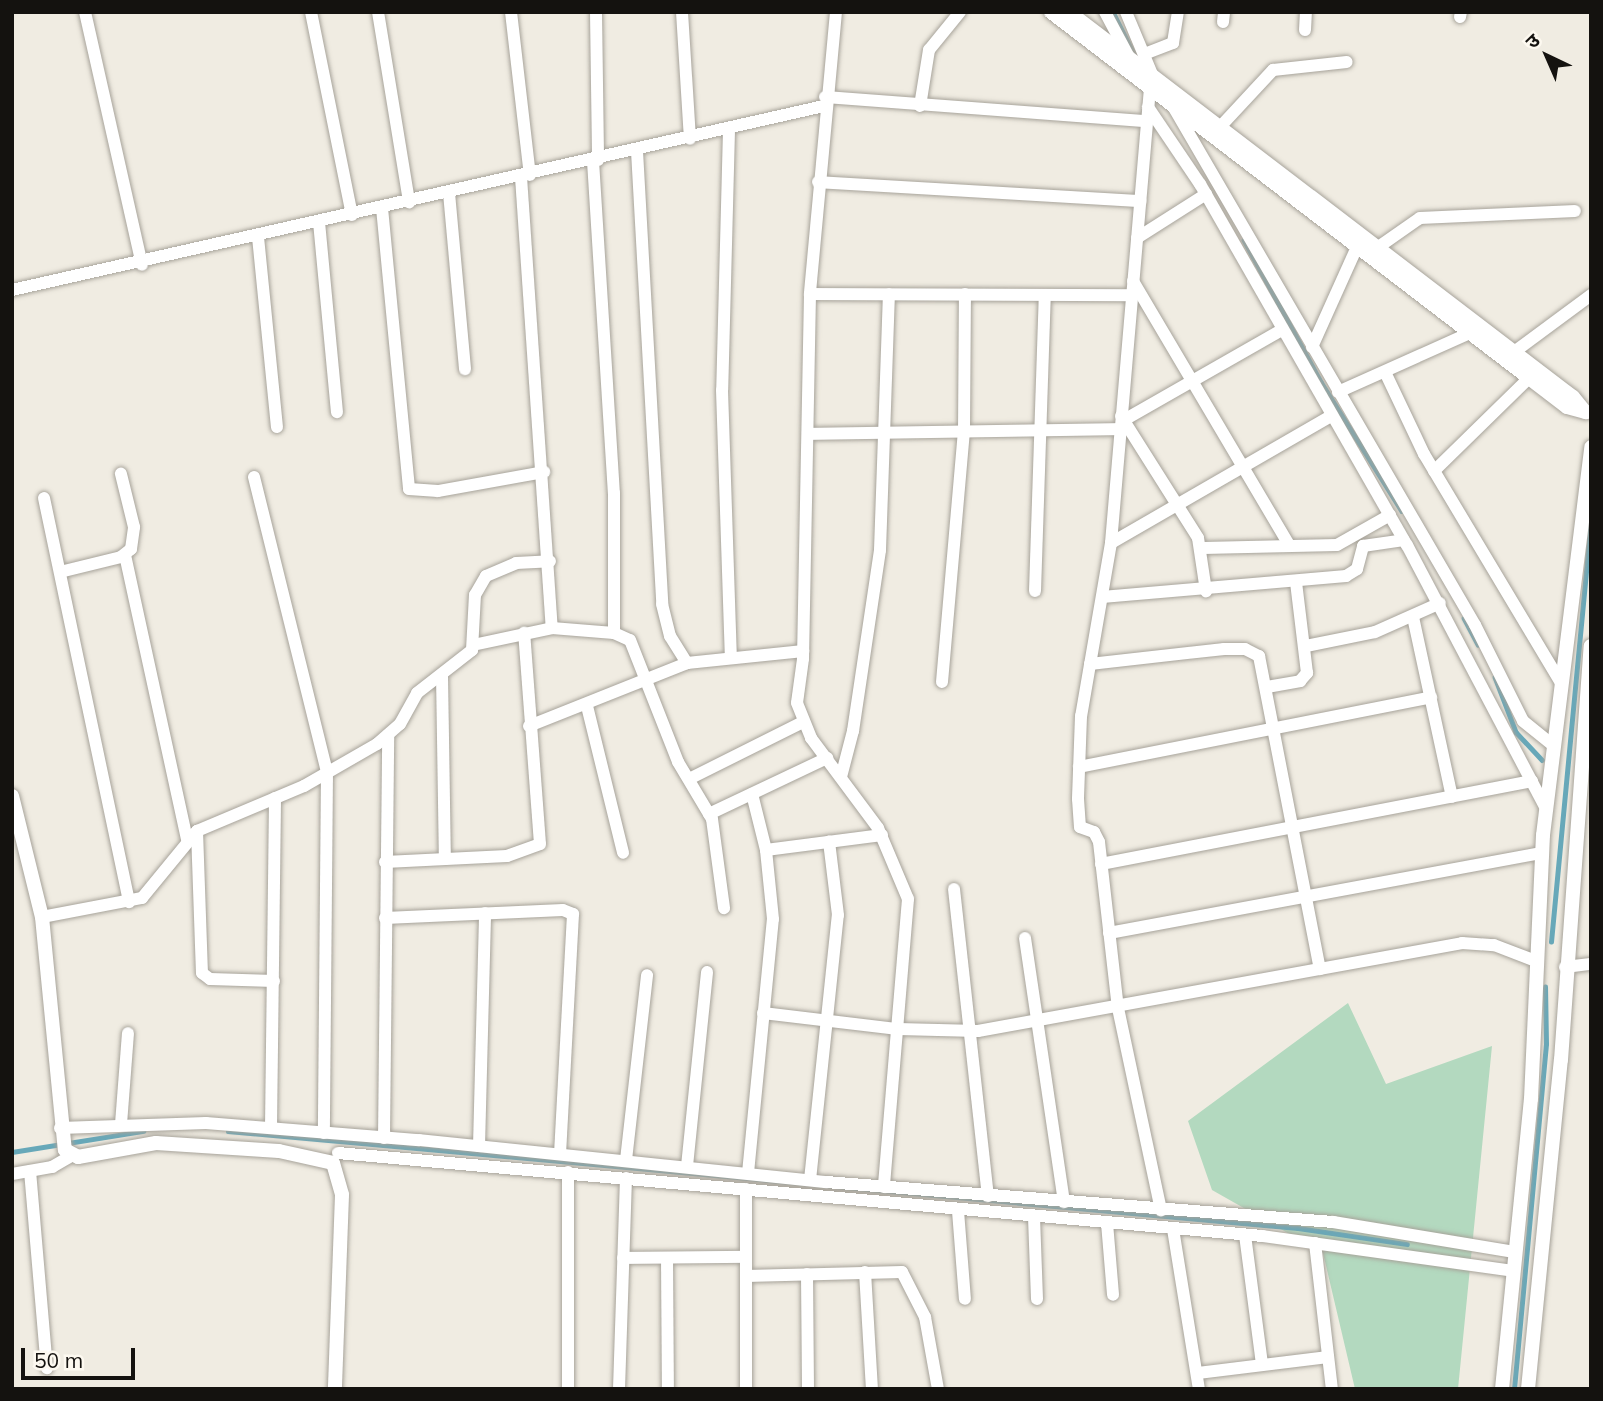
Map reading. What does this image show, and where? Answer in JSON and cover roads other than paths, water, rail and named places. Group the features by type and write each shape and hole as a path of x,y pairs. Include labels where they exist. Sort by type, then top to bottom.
{"street":[{"path":"85,12 142,265"},
{"path":"311,12 352,215"},
{"path":"378,12 409,202"},
{"path":"511,12 525,176 552,628"},
{"path":"596,12 596,160 614,493 614,633"},
{"path":"682,12 690,139"},
{"path":"836,12 825,102 810,294 803,652 797,703 803,722 882,835 903,883 909,915 884,1187"},
{"path":"920,106 929,50 960,12"},
{"path":"1051,12 1152,84 1220,127 1514,352 1588,414"},
{"path":"1069,12 1132,63 1172,104 1567,407 1588,414"},
{"path":"1105,12 1132,63"},
{"path":"1126,12 1133,19 1147,53 1152,84 1111,543 1090,664 1079,767 1080,827 1097,836 1118,1008 1161,1210"},
{"path":"1147,53 1174,43 1178,12"},
{"path":"1305,30 1306,12"},
{"path":"1220,127 1273,70 1348,62"},
{"path":"12,290 142,265 319,222 729,130 825,102 1147,121"},
{"path":"1172,104 1475,625 1523,721 1554,746"},
{"path":"1148,107 1206,194 1440,603 1546,809"},
{"path":"729,130 722,390 731,657"},
{"path":"637,151 662,604 670,636 687,663"},
{"path":"818,182 1140,201"},
{"path":"449,193 465,369"},
{"path":"1137,238 1206,194"},
{"path":"382,208 409,489 438,491 544,472"},
{"path":"1377,248 1420,218 1574,211"},
{"path":"319,222 337,412"},
{"path":"258,237 276,427"},
{"path":"1312,346 1357,247"},
{"path":"1133,281 1194,380 1289,545"},
{"path":"810,294 1132,295"},
{"path":"841,777 872,615 886,432 889,294"},
{"path":"942,682 964,432 965,294"},
{"path":"1035,591 1045,295"},
{"path":"1514,352 1591,295"},
{"path":"808,434 1040,430 1122,422 1282,330"},
{"path":"1338,392 1470,333"},
{"path":"1385,372 1434,471 1561,683"},
{"path":"1434,471 1529,378"},
{"path":"1111,543 1331,416"},
{"path":"1122,422 1203,548 1206,592"},
{"path":"1502,1389 1531,1099 1536,961 1546,809 1591,447"},
{"path":"60,572 125,555 133,544 134,527 121,474"},
{"path":"254,477 327,772 324,1133"},
{"path":"44,498 129,902"},
{"path":"1203,548 1345,543 1390,515"},
{"path":"1102,597 1206,592 1346,576 1357,569 1363,546 1404,540"},
{"path":"125,555 187,840"},
{"path":"473,645 475,595 486,576 516,563 550,561"},
{"path":"1267,687 1305,678 1306,646 1296,582"},
{"path":"1306,646 1358,637 1413,617 1440,603"},
{"path":"1413,617 1452,797"},
{"path":"42,918 129,902 151,892 187,840 197,831 275,798 327,772 388,735 406,717 414,696 442,676 473,645 552,628 614,633 630,640 678,762 691,778 709,814 724,908"},
{"path":"385,862 507,856 540,844 524,633"},
{"path":"1528,1389 1561,1060 1565,967 1585,771 1591,646"},
{"path":"1090,664 1245,649 1259,656 1320,969"},
{"path":"529,726 647,683 687,663 803,652"},
{"path":"442,676 445,859"},
{"path":"1079,767 1430,697"},
{"path":"587,706 622,853"},
{"path":"691,778 803,722"},
{"path":"384,1138 388,735"},
{"path":"709,814 827,758"},
{"path":"1101,864 1532,782"},
{"path":"748,1173 773,919 766,850 751,794"},
{"path":"12,796 42,918 60,1130 68,1153"},
{"path":"271,1128 275,798"},
{"path":"197,831 202,973 210,979 274,981"},
{"path":"766,850 882,835"},
{"path":"810,1180 838,915 830,842"},
{"path":"1109,933 1542,853"},
{"path":"954,889 988,1196"},
{"path":"385,918 563,910 575,920 560,1154"},
{"path":"479,1146 485,913"},
{"path":"1025,938 1041,1021 1064,1202"},
{"path":"763,1013 898,1029 969,1031 1118,1008 1462,943 1494,945 1536,961"},
{"path":"1565,967 1591,964"},
{"path":"687,1166 707,972"},
{"path":"626,1160 647,975"},
{"path":"121,1124 128,1033"},
{"path":"60,1130 121,1124 271,1128 324,1133 339,1148 342,1195 335,1389"},
{"path":"339,1148 384,1138 884,1187 1333,1222 1514,1262"},
{"path":"12,1174 30,1171 68,1153 156,1143 279,1151 339,1148 958,1211 1245,1235 1514,1262"},
{"path":"30,1171 47,1368"},
{"path":"568,1172 568,1389"},
{"path":"619,1389 626,1178"},
{"path":"746,1189 746,1389"},
{"path":"958,1211 965,1299"},
{"path":"1034,1217 1037,1299"},
{"path":"1107,1223 1113,1295"},
{"path":"1173,1229 1199,1389"},
{"path":"1245,1235 1262,1365"},
{"path":"1315,1243 1332,1389"},
{"path":"623,1258 746,1257"},
{"path":"667,1258 667,1389"},
{"path":"746,1276 865,1272 908,1277 925,1317 939,1389"},
{"path":"865,1272 872,1389"},
{"path":"807,1274 808,1389"},
{"path":"1198,1373 1328,1357"}],"waterway":[{"path":"1113,12 1133,52"},
{"path":"1244,240 1321,382 1402,511"},
{"path":"1551,942 1591,520"},
{"path":"1464,618 1478,644"},
{"path":"1495,677 1516,732 1542,760"},
{"path":"1514,1389 1546,1044 1545,987"},
{"path":"12,1152 143,1131"},
{"path":"228,1131 1298,1228 1407,1244"}]}
